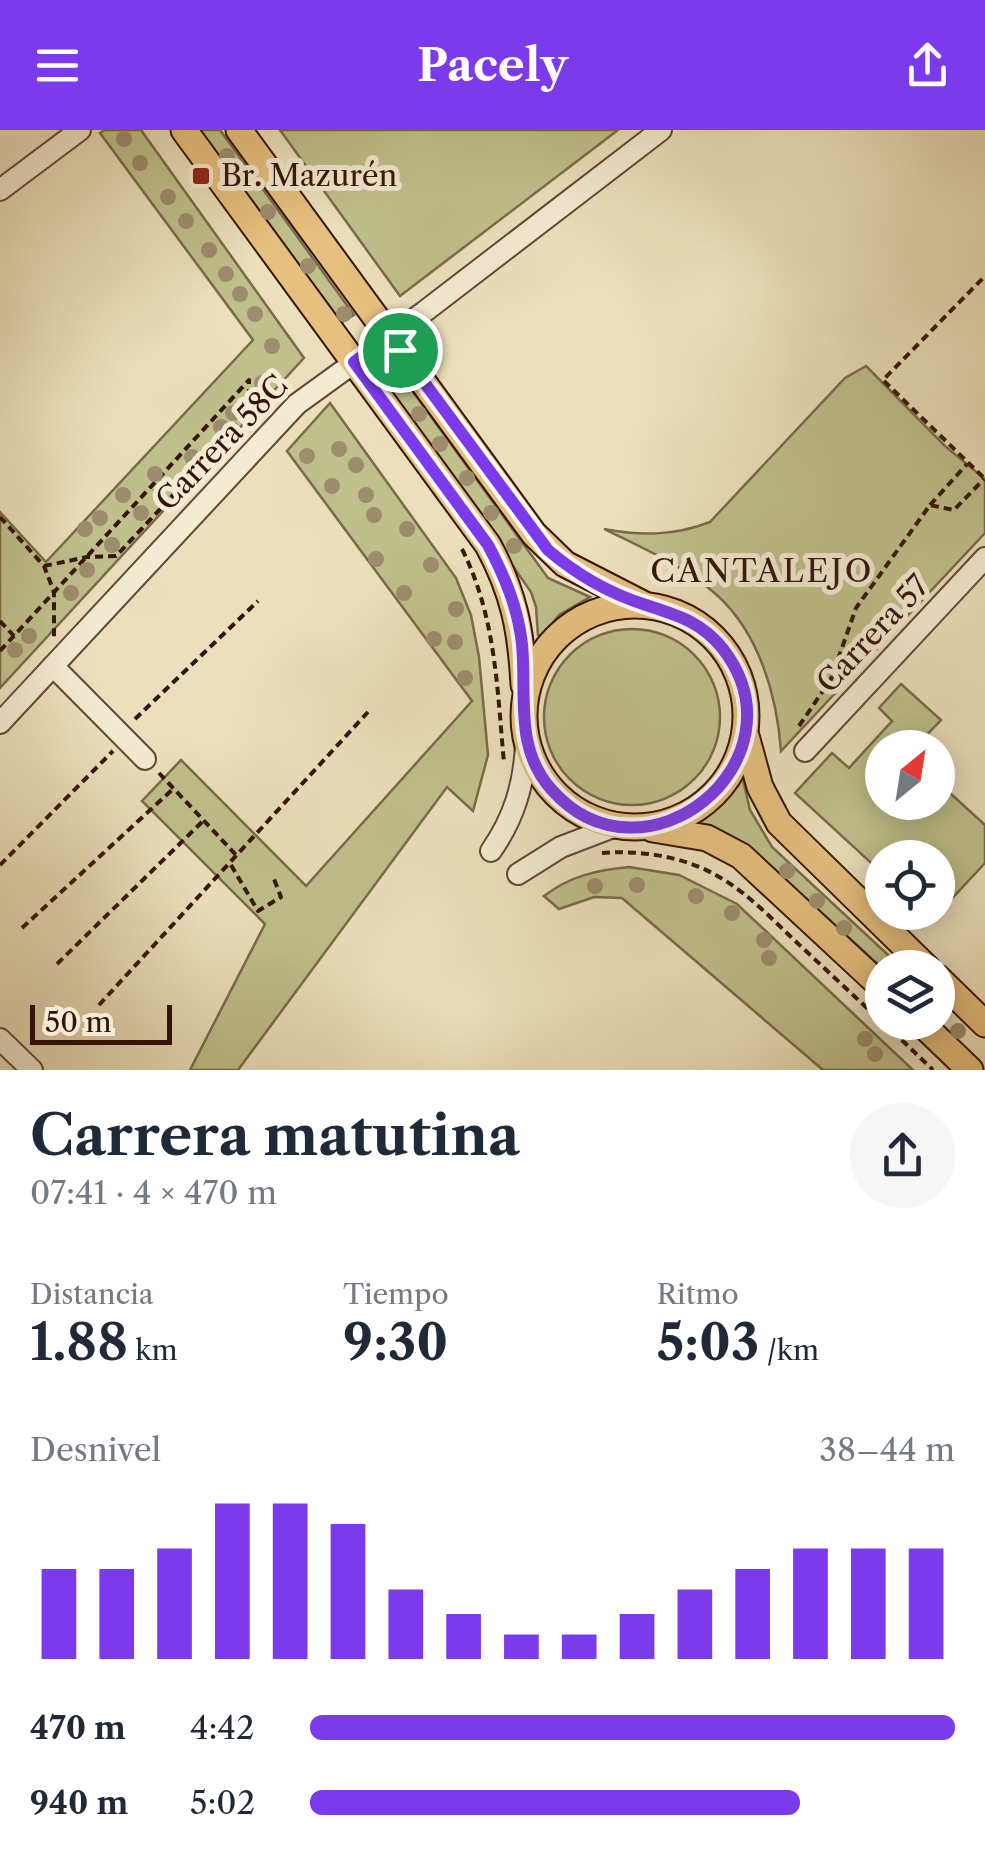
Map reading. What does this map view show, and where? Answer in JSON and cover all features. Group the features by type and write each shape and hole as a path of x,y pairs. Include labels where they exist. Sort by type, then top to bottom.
{"main road":[{"path":"184,130 488,545 503,572 518,624 526,746 544,779 570,806 592,818 707,838 741,856 865,972"},
{"path":"239,130 548,550 585,577 647,606 682,615 723,649 740,680 745,733 760,787 779,823 908,950"},
{"path":"524,700 530,676 542,654 576,621 599,610 647,606"},
{"path":"627,826 677,819 710,798 734,768 745,733"},
{"path":"955,995 985,1024"},
{"path":"939,1040 970,1070"}],"street":[{"path":"0,190 80,130"},
{"name":"Carrera 58C","path":"0,723 297,404 661,130"},
{"name":"Carrera 57","path":"799,743 985,558"},
{"path":"53,666 145,759"},
{"path":"491,851 520,793 526,746"},
{"path":"518,874 561,846 627,826"},
{"path":"0,1039 32,1070"}],"path":[{"path":"930,505 954,510 985,479 883,380 985,276"},
{"path":"0,651 54,592 87,557 250,380 248,409 116,556 87,557 44,566"},
{"path":"799,743 831,679 856,608 930,505 968,463"},
{"path":"152,486 166,503"},
{"path":"0,517 44,566 54,592 53,666"},
{"path":"460,546 474,574 494,643 504,764"},
{"path":"0,865 258,601"},
{"path":"0,621 14,636"},
{"path":"100,1006 368,712"},
{"path":"145,759 238,858"},
{"path":"22,928 173,788"},
{"path":"57,964 203,821"},
{"path":"598,854 627,852 653,856 681,861 713,874 744,894 865,1005"},
{"path":"231,865 258,911 282,897 274,878"},
{"path":"902,1040 934,1070"}],"green space":[{"path":"141,130 304,358 0,688 0,512 46,562 253,340 100,133"},
{"path":"200,130 220,130 354,315 339,324"},
{"path":"280,130 618,130 400,296"},
{"path":"387,356 548,578 590,597 559,615 542,637 538,635 531,592 373,367"},
{"path":"866,366 945,446 985,479 985,533 781,751 764,668 733,612 692,576 604,529 657,533 710,522 845,378"},
{"path":"330,403 456,578 471,615 479,657 488,755 473,811 447,787 238,1070 190,1070 265,924 142,801 181,760 306,886 472,701 287,451"},
{"path":"632,629 665,636 694,655 713,684 720,717 713,750 694,779 665,798 632,805 599,798 570,779 551,750 544,717 551,684 570,655 599,636"},
{"path":"901,684 941,720 931,730 884,730 892,721 879,708"},
{"path":"865,751 865,820 955,820 955,798 985,825 985,863 955,895 955,840 865,840 865,857 795,793 832,753 849,768"},
{"path":"739,778 743,780 750,810 772,847 883,950 865,952 754,851 737,840 694,824 721,804"},
{"path":"629,867 679,875 737,904 865,1025 865,1040 881,1040 913,1070 823,1070 622,898 594,897 559,909 544,896 564,883"}],"place":[{"name":"Br. Mazurén","path":"201,176"}],"district":[{"name":"CANTALEJO","path":"762,571"}],"route":[{"path":"390,336 400,350 548,550 564,564 609,589 697,624 733,664 746,715 741,750 723,784 694,810 658,825 616,826 570,806 537,769 526,746 522,645 503,572 488,545 354,362 390,336"}]}
